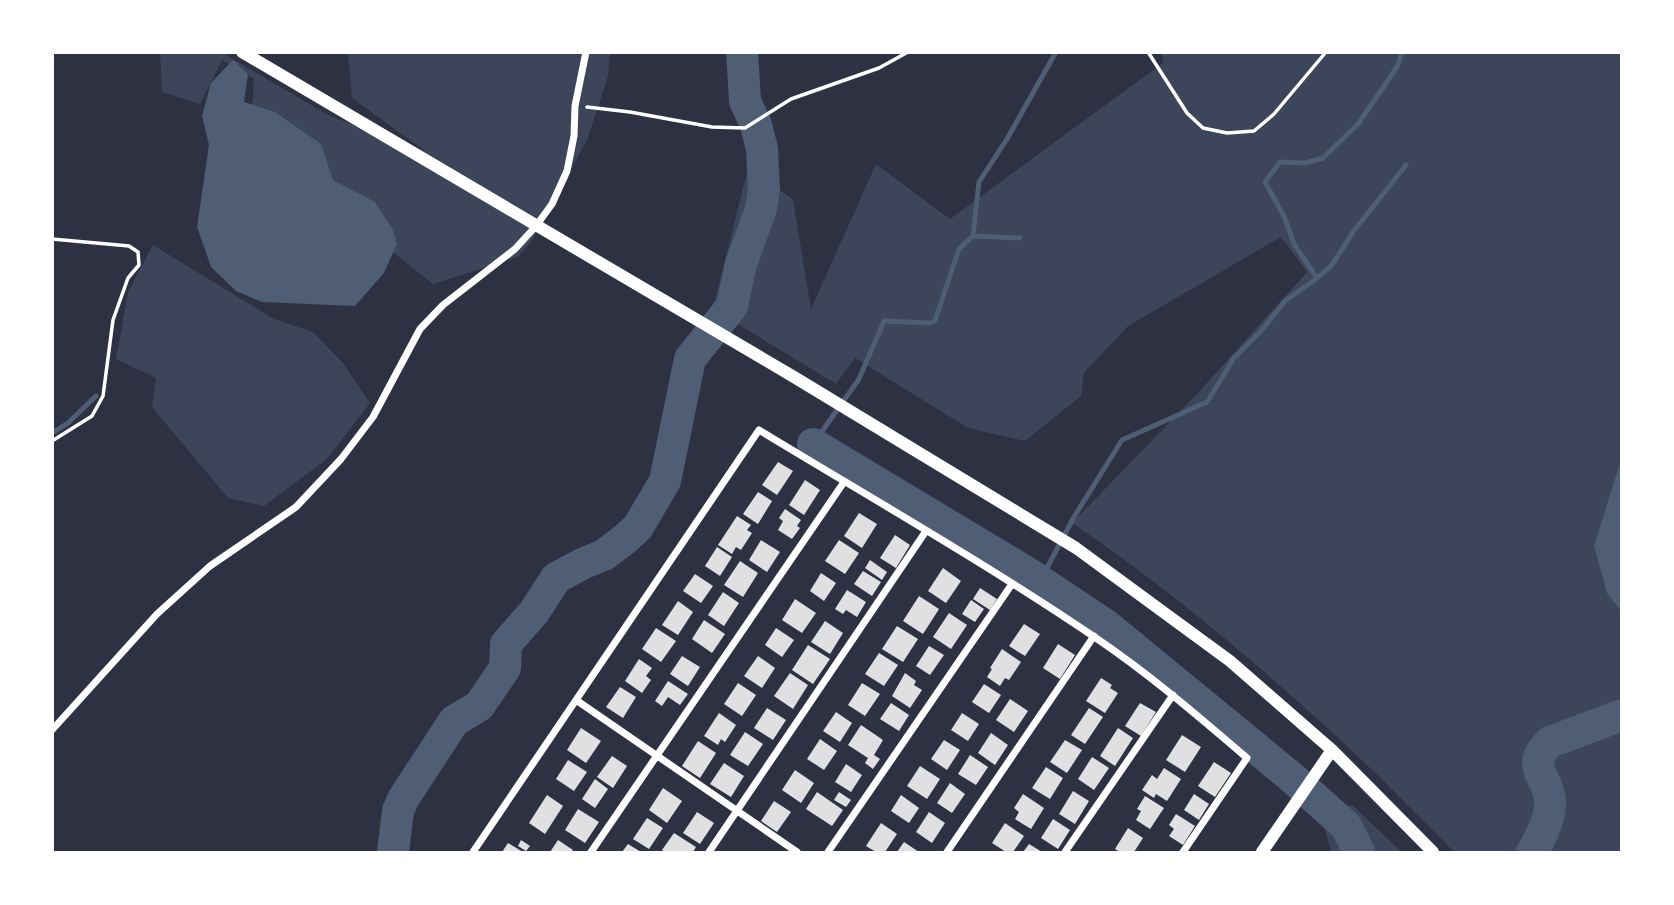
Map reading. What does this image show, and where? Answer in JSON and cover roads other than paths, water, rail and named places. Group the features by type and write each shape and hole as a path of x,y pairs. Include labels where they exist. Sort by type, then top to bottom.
{"street":[{"path":"243,52 1076,548 1230,662 1332,750 1433,852"},
{"path":"52,730 157,614 210,566 296,507 341,459 373,417 421,329 443,305 515,249 537,226 552,204 567,171 574,136 575,106 586,52"},
{"path":"473,852 760,430 1094,636 1173,695 1247,758 1182,852"},
{"path":"592,852 844,482"},
{"path":"709,852 926,531"},
{"path":"828,852 1012,584"},
{"path":"947,852 1094,636"},
{"path":"1065,852 1173,695"},
{"path":"576,700 797,852"},
{"path":"1262,852 1332,750"}],"waterway":[{"path":"393,852 398,811 403,799 454,721 479,706 505,668 506,644 534,612 556,578 604,555 638,527 665,481 690,359 732,306 741,264 761,209 764,188 762,149 756,125 745,101 742,52"},
{"path":"813,444 859,379 884,321 935,321 959,249 973,236 979,182 1007,139 1056,52"},
{"path":"1317,278 1294,244 1284,216 1265,182 1280,162 1305,163 1323,158 1358,124 1397,67 1402,52"},
{"path":"1040,581 1074,517 1122,440 1207,402 1234,358 1261,331 1285,301 1332,265 1353,232 1406,165"},
{"path":"973,236 1020,238"},
{"path":"52,433 68,423 96,396"},
{"path":"813,444 1031,575 1106,625 1290,776 1346,826 1359,852"},
{"path":"1532,852 1544,828 1550,807 1548,792 1538,765 1542,751 1550,742 1622,715"}]}
